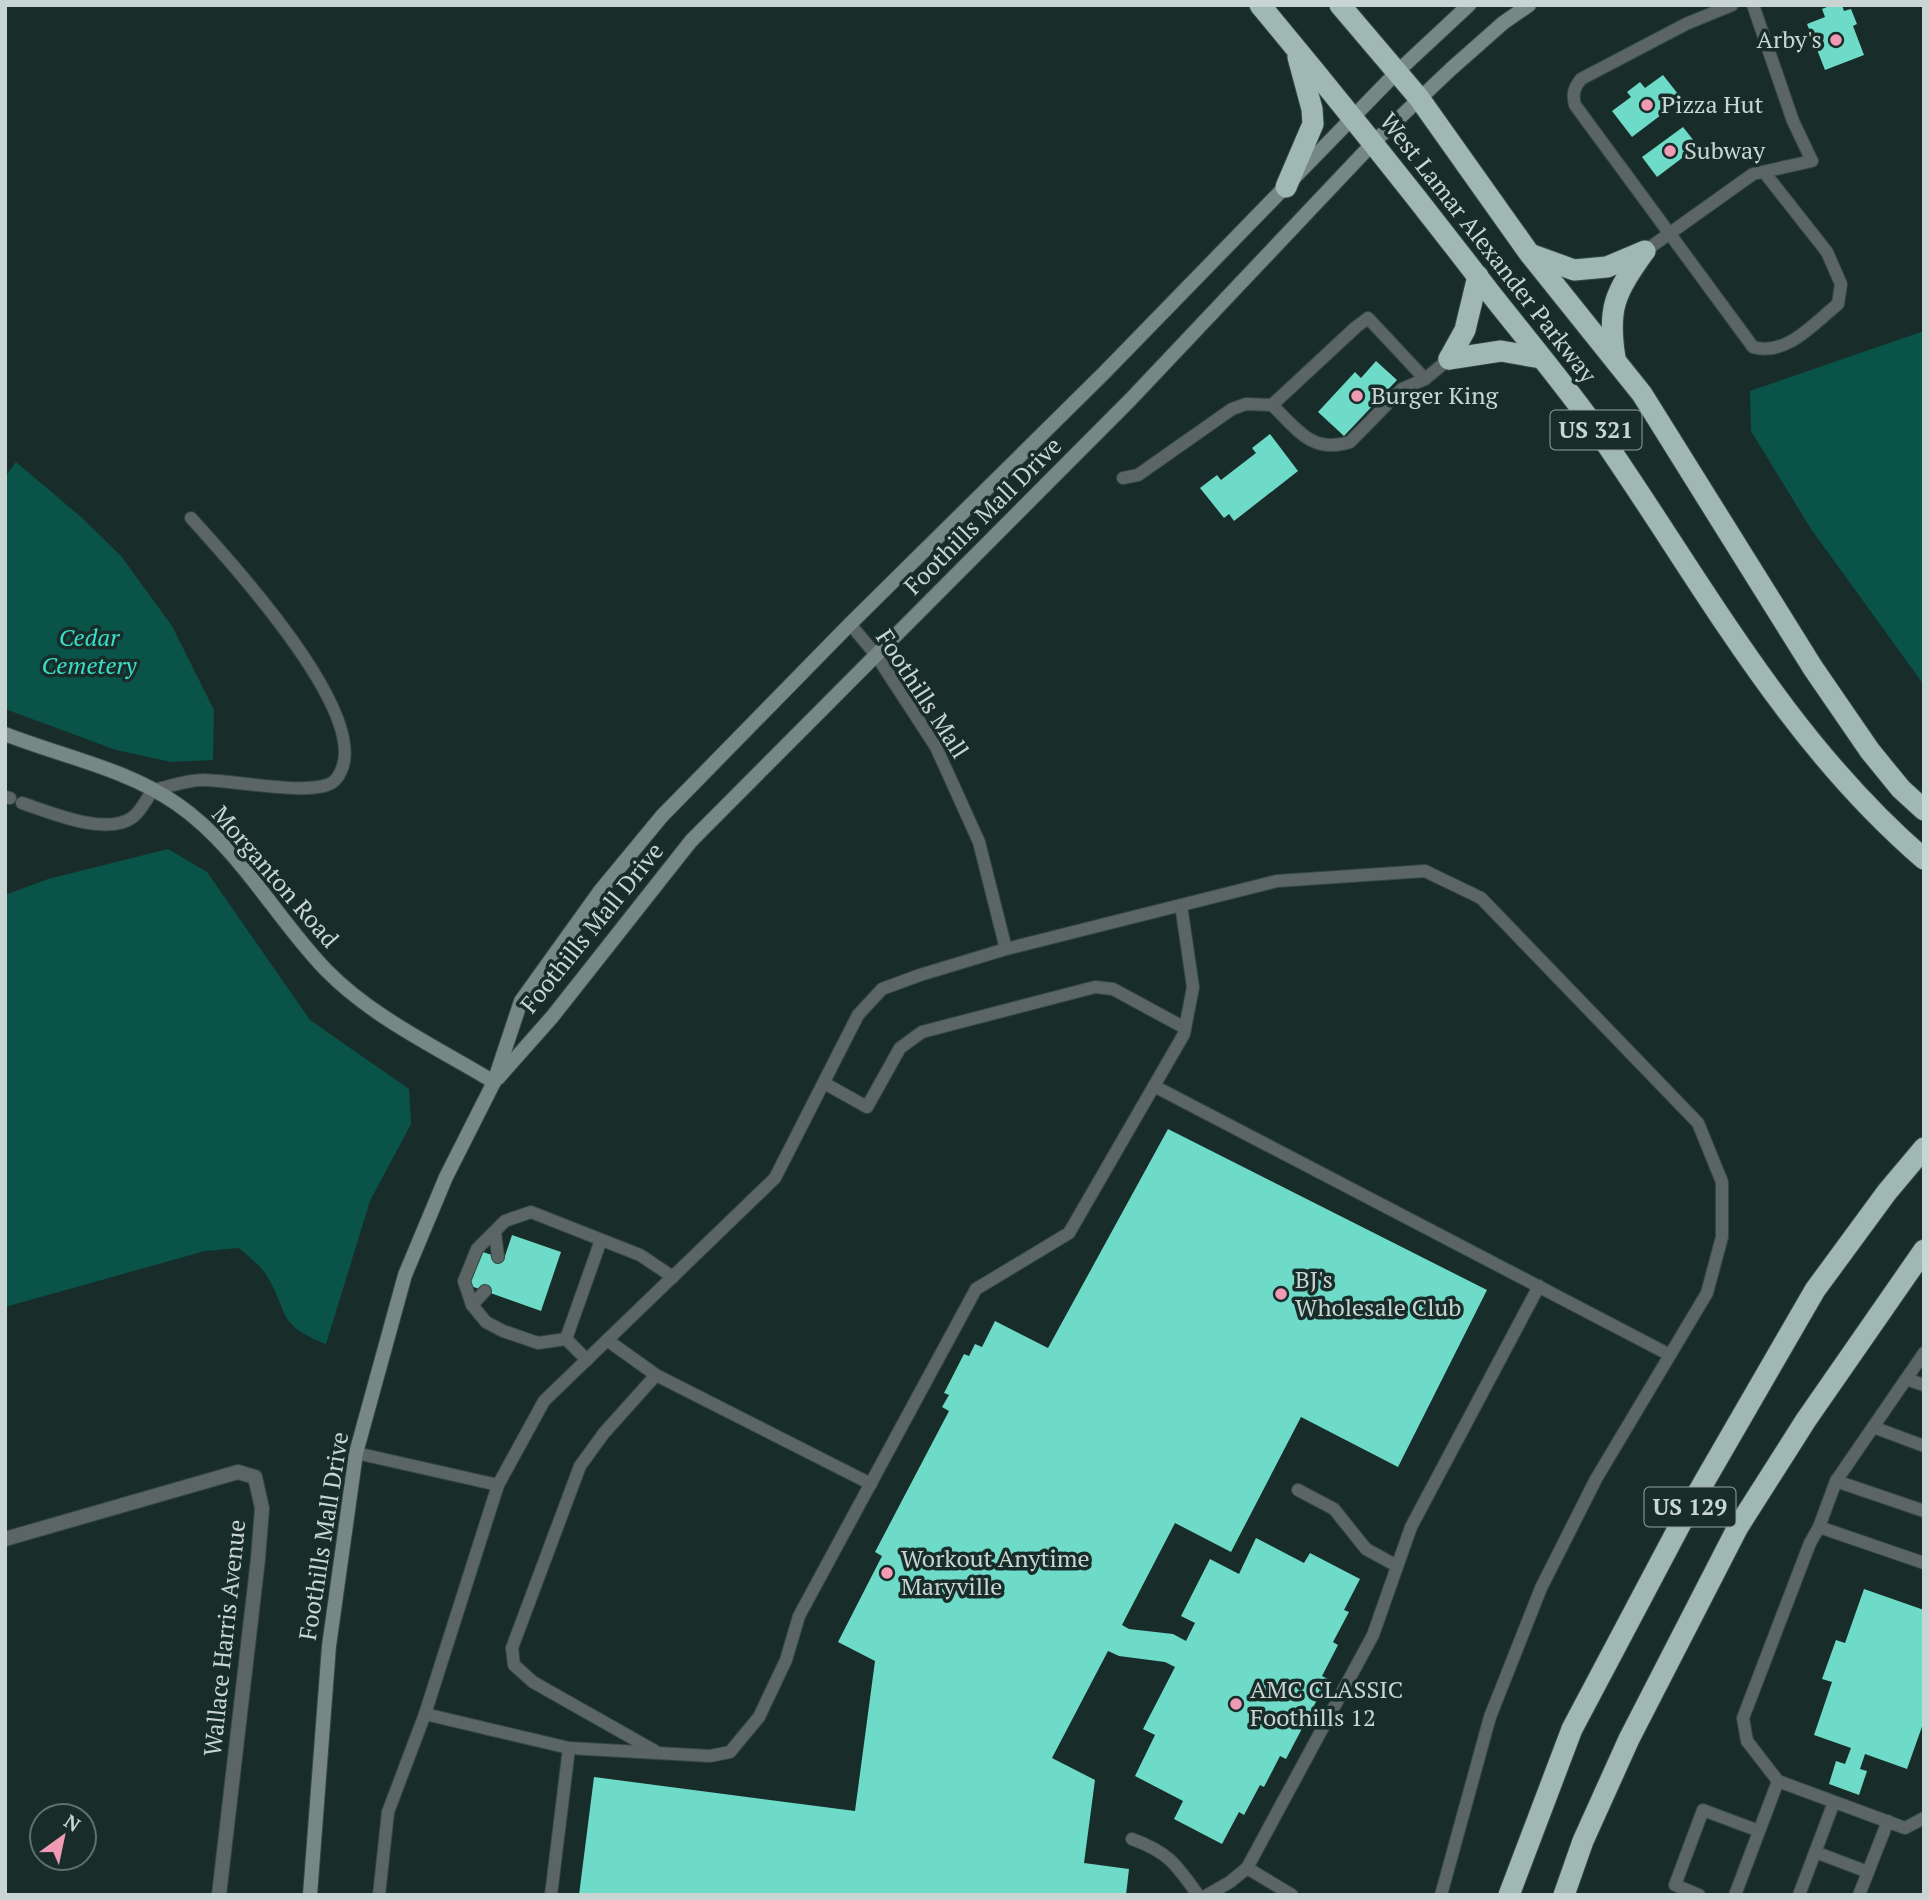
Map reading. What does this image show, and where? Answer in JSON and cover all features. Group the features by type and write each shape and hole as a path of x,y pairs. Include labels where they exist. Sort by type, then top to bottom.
{"highway":[{"name":"West Lamar Alexander Parkway","path":"1260,5 1374,142 1591,422 1773,694 1886,827 1924,859"},
{"name":"West Lamar Alexander Parkway","path":"1340,5 1419,99 1530,253 1642,394 1813,668 1870,751 1901,789 1924,810"},
{"path":"1286,187 1313,124 1312,108 1296,48"},
{"path":"1530,253 1574,270 1607,267 1644,251"},
{"path":"1615,360 1610,327 1615,303 1623,281 1644,251"},
{"path":"1448,359 1465,330 1478,276"},
{"path":"1448,359 1501,351 1541,358"},
{"path":"1901,789 1924,801"},
{"name":"US 129","path":"1509,1895 1572,1729 1689,1508 1815,1290 1887,1192 1924,1148"},
{"name":"US 129","path":"1564,1895 1583,1841 1629,1739 1738,1527 1806,1420 1924,1250"}],"main road":[{"name":"Foothills Mall Drive","path":"310,1895 329,1646 356,1453 405,1275 446,1177 494,1082 521,1001 607,882 662,816 850,624 1104,373 1396,73 1469,5"},
{"name":"Foothills Mall Drive","path":"494,1082 552,1017 691,841 1131,399 1374,142 1503,23 1529,5"},
{"name":"Morganton Road","path":"5,734 128,776 177,805 218,840 310,952 344,987 378,1013 494,1082"}],"street":[{"name":"Wallace Harris Avenue","path":"5,1539 238,1472 255,1478 262,1508 258,1559 219,1895"}],"lane":[{"path":"1732,5 1686,24 1581,79 1573,92 1575,105 1753,347 1768,351 1785,345 1838,304 1841,284 1827,253 1764,172"},
{"path":"1644,251 1753,174 1812,161 1793,121 1753,5"},
{"path":"1272,405 1368,318 1425,379"},
{"path":"1123,478 1138,475 1232,409 1246,404 1272,405 1307,438 1324,447 1350,442 1402,389 1425,379 1448,359"},
{"path":"13,799 82,823 118,823 133,817 153,790 201,780 306,788 328,785 338,779 346,761 342,733 323,690 283,625 242,573 191,518"},
{"name":"Foothills Mall","path":"850,624 876,655 936,747 979,842 1006,949"},
{"path":"379,1895 388,1812 425,1714 498,1485 544,1401 775,1178 858,1016 882,989 1006,949 1277,881 1425,871 1481,898 1698,1123 1722,1182 1721,1237 1707,1293 1596,1479 1541,1588 1490,1717 1441,1895"},
{"path":"425,1714 569,1748 710,1756 730,1752 760,1717 786,1660 799,1616 976,1289 1069,1233 1184,1034 1193,988 1181,905"},
{"path":"824,1083 867,1107 900,1048 922,1032 1095,986 1113,989 1185,1028"},
{"path":"1154,1086 1670,1355"},
{"path":"566,1339 538,1343 503,1331 486,1322 472,1305 464,1281 477,1249 505,1221 531,1212 640,1255 673,1277"},
{"path":"492,1255 495,1231"},
{"path":"566,1339 601,1240"},
{"path":"1207,1895 1247,1868 1373,1635 1411,1527 1539,1286"},
{"path":"472,1305 480,1289"},
{"path":"566,1339 586,1360"},
{"path":"607,1340 656,1375 872,1484"},
{"path":"1924,1353 1836,1481 1743,1718 1748,1741 1778,1781 1905,1828 1924,1818"},
{"path":"656,1375 604,1433 580,1466 512,1647 514,1665 533,1682 658,1753"},
{"path":"1906,1379 1924,1385"},
{"path":"1873,1427 1924,1446"},
{"path":"356,1453 498,1485"},
{"path":"1836,1481 1924,1511"},
{"path":"1298,1490 1334,1509 1366,1549 1398,1566"},
{"path":"1819,1527 1924,1563"},
{"path":"551,1895 569,1748"},
{"path":"1735,1895 1778,1781"},
{"path":"1799,1895 1834,1802"},
{"path":"1699,1895 1675,1885 1703,1810 1759,1831"},
{"path":"1859,1895 1888,1821"},
{"path":"1132,1839 1155,1848 1175,1863 1198,1895"},
{"path":"1815,1852 1868,1872"},
{"path":"1247,1868 1292,1895"}],"green space":[{"path":"1924,331 1924,685 1811,529 1751,431 1750,391"},
{"name":"Cedar Cemetery","path":"16,462 81,517 121,556 172,626 214,710 213,760 171,762 116,750 5,709 5,477"},
{"path":"168,849 207,872 310,1020 409,1089 411,1124 370,1201 326,1344 291,1324 267,1276 239,1248 205,1251 5,1307 5,895 48,879"}],"building":[{"name":"Arby's","path":"1842,5 1844,11 1851,9 1857,24 1853,26 1864,55 1825,70 1807,24 1825,17 1822,9"},
{"name":"Pizza Hut","path":"1663,75 1682,99 1632,137 1612,111 1631,97 1627,92 1640,82 1645,88"},
{"name":"Subway","path":"1683,127 1698,146 1657,177 1642,157"},
{"name":"Burger King","path":"1376,361 1397,380 1344,436 1318,412 1355,372 1361,378"},
{"path":"1270,434 1298,471 1234,521 1229,514 1224,518 1200,488 1217,475 1221,480 1256,453 1252,448"},
{"path":"1168,1129 1487,1290 1398,1467 1301,1417 1231,1552 1175,1523 1122,1625 1129,1629 1173,1634 1186,1641 1195,1623 1181,1616 1210,1559 1239,1574 1256,1538 1304,1563 1310,1553 1360,1579 1344,1610 1349,1612 1333,1642 1338,1645 1322,1676 1328,1679 1286,1759 1280,1756 1264,1787 1260,1785 1244,1815 1239,1812 1222,1844 1174,1819 1183,1801 1135,1776 1155,1735 1143,1729 1175,1667 1165,1662 1119,1656 1108,1651 1052,1758 1095,1780 1084,1863 1129,1869 1126,1895 579,1895 594,1777 855,1811 875,1661 838,1642 882,1556 875,1552 949,1411 942,1407 949,1395 944,1393 964,1354 969,1356 975,1344 982,1347 995,1321 1048,1348"},
{"path":"512,1235 561,1252 541,1311 468,1285 480,1251 504,1259"},
{"path":"1864,1589 1924,1610 1924,1721 1907,1769 1865,1754 1860,1769 1867,1771 1859,1795 1829,1784 1836,1761 1845,1764 1851,1748 1814,1735 1832,1682 1822,1679 1836,1640 1845,1643"}],"place":[{"name":"Arby's","path":"1836,40"},
{"name":"Pizza Hut","path":"1647,105"},
{"name":"Subway","path":"1670,151"},
{"name":"Burger King","path":"1357,396"},
{"name":"BJ's Wholesale Club","path":"1281,1294"},
{"name":"Workout Anytime Maryville","path":"887,1573"},
{"name":"AMC CLASSIC Foothills 12","path":"1236,1704"}]}
